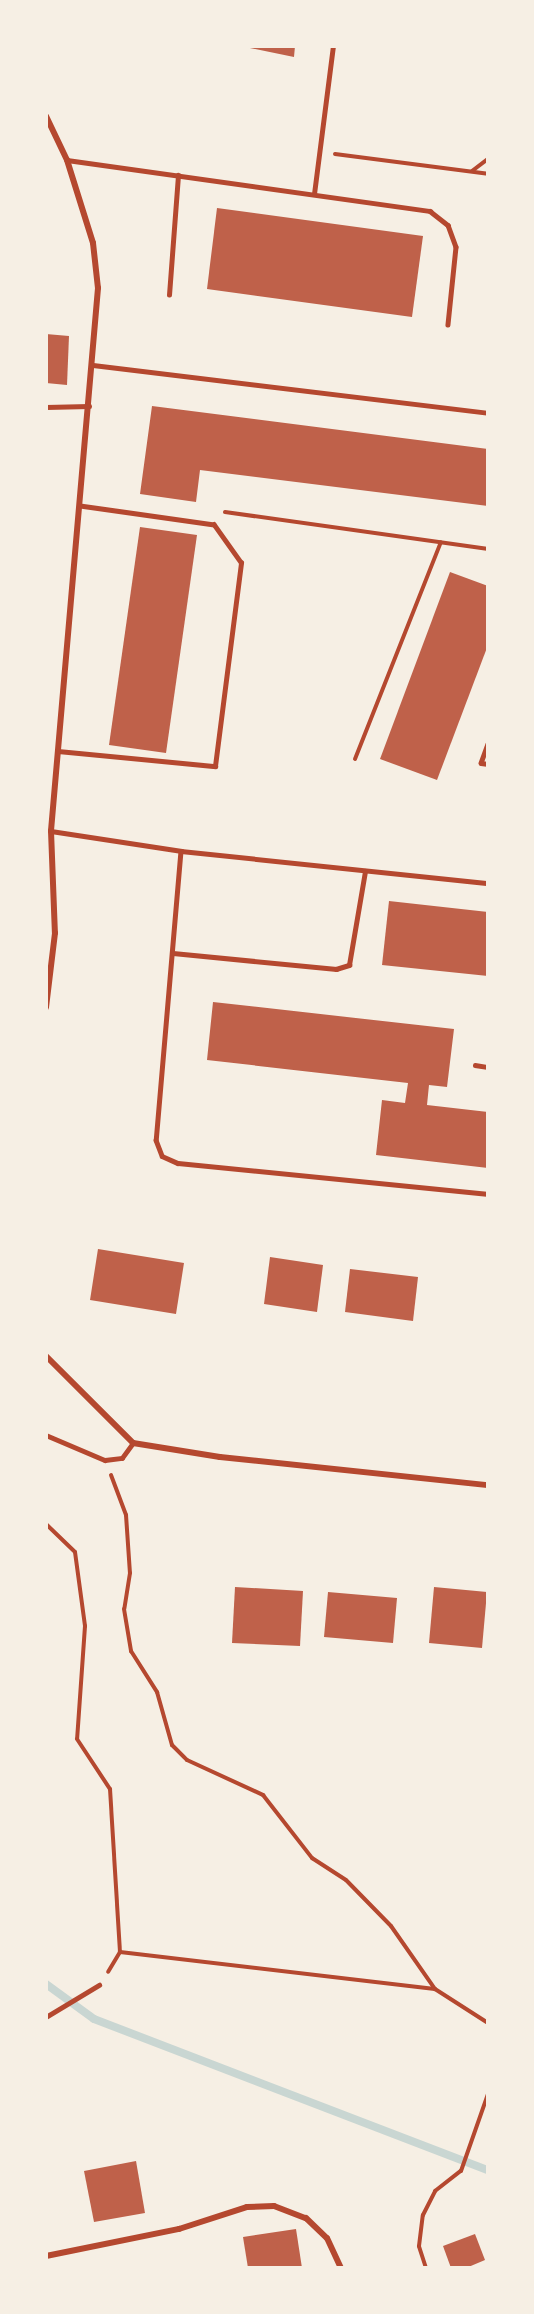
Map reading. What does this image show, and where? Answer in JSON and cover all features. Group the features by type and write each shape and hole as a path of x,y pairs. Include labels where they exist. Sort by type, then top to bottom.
{"street":[{"path":"46,116 68,160 93,243 98,288 49,845 56,933 46,1007"},
{"path":"46,1356 134,1443 220,1457 488,1485"},
{"path":"46,2256 179,2229 247,2207 274,2206 313,2224 327,2238 341,2268"}],"lane":[{"path":"314,194 333,46"},
{"path":"68,160 430,211 448,225 456,248 448,325"},
{"path":"169,295 178,175"},
{"path":"93,365 488,413"},
{"path":"46,407 89,406"},
{"path":"58,751 214,766 241,563 214,525 80,506"},
{"path":"488,744 481,763 488,764"},
{"path":"51,831 181,850 488,883"},
{"path":"181,850 156,1140 162,1156 178,1162 488,1194"},
{"path":"173,953 336,969 349,965 365,871"},
{"path":"475,1065 488,1067"},
{"path":"46,1435 105,1460 122,1458 134,1443"},
{"path":"46,2017 99,1985"}],"path":[{"path":"320,153 488,174"},
{"path":"471,172 488,159"},
{"path":"214,525 225,511 488,549"},
{"path":"355,759 441,542"},
{"path":"105,1460 126,1515 130,1573 124,1609 131,1651 157,1692 172,1745 187,1760 263,1796 312,1858 346,1880 391,1926 435,1989 488,2023"},
{"path":"46,1524 75,1552 85,1626 77,1739 110,1789 120,1953 99,1985"},
{"path":"120,1953 435,1989"},
{"path":"426,2268 419,2246 423,2215 435,2192 461,2171 488,2094"}],"building":[{"path":"240,46 295,46 294,57"},
{"path":"217,208 423,236 412,317 207,289"},
{"path":"46,334 69,336 67,385 46,383"},
{"path":"152,406 488,449 488,506 200,470 196,502 140,494"},
{"path":"140,527 197,535 166,753 109,745"},
{"path":"450,572 488,586 488,645 437,780 380,759"},
{"path":"389,901 488,912 488,976 382,965"},
{"path":"213,1002 454,1029 447,1087 429,1085 427,1105 488,1112 488,1168 376,1155 382,1100 405,1103 408,1083 207,1060"},
{"path":"98,1249 184,1263 176,1314 90,1300"},
{"path":"270,1257 323,1265 317,1312 264,1304"},
{"path":"350,1269 418,1277 413,1321 345,1312"},
{"path":"235,1587 303,1591 300,1646 232,1643"},
{"path":"434,1587 487,1592 482,1648 429,1643"},
{"path":"328,1592 397,1598 393,1643 324,1637"},
{"path":"136,2161 145,2213 94,2222 84,2171"},
{"path":"296,2229 302,2268 248,2268 243,2237"},
{"path":"475,2234 485,2260 466,2268 451,2268 443,2246"}],"waterway":[{"path":"46,1984 94,2019 488,2170"}]}
